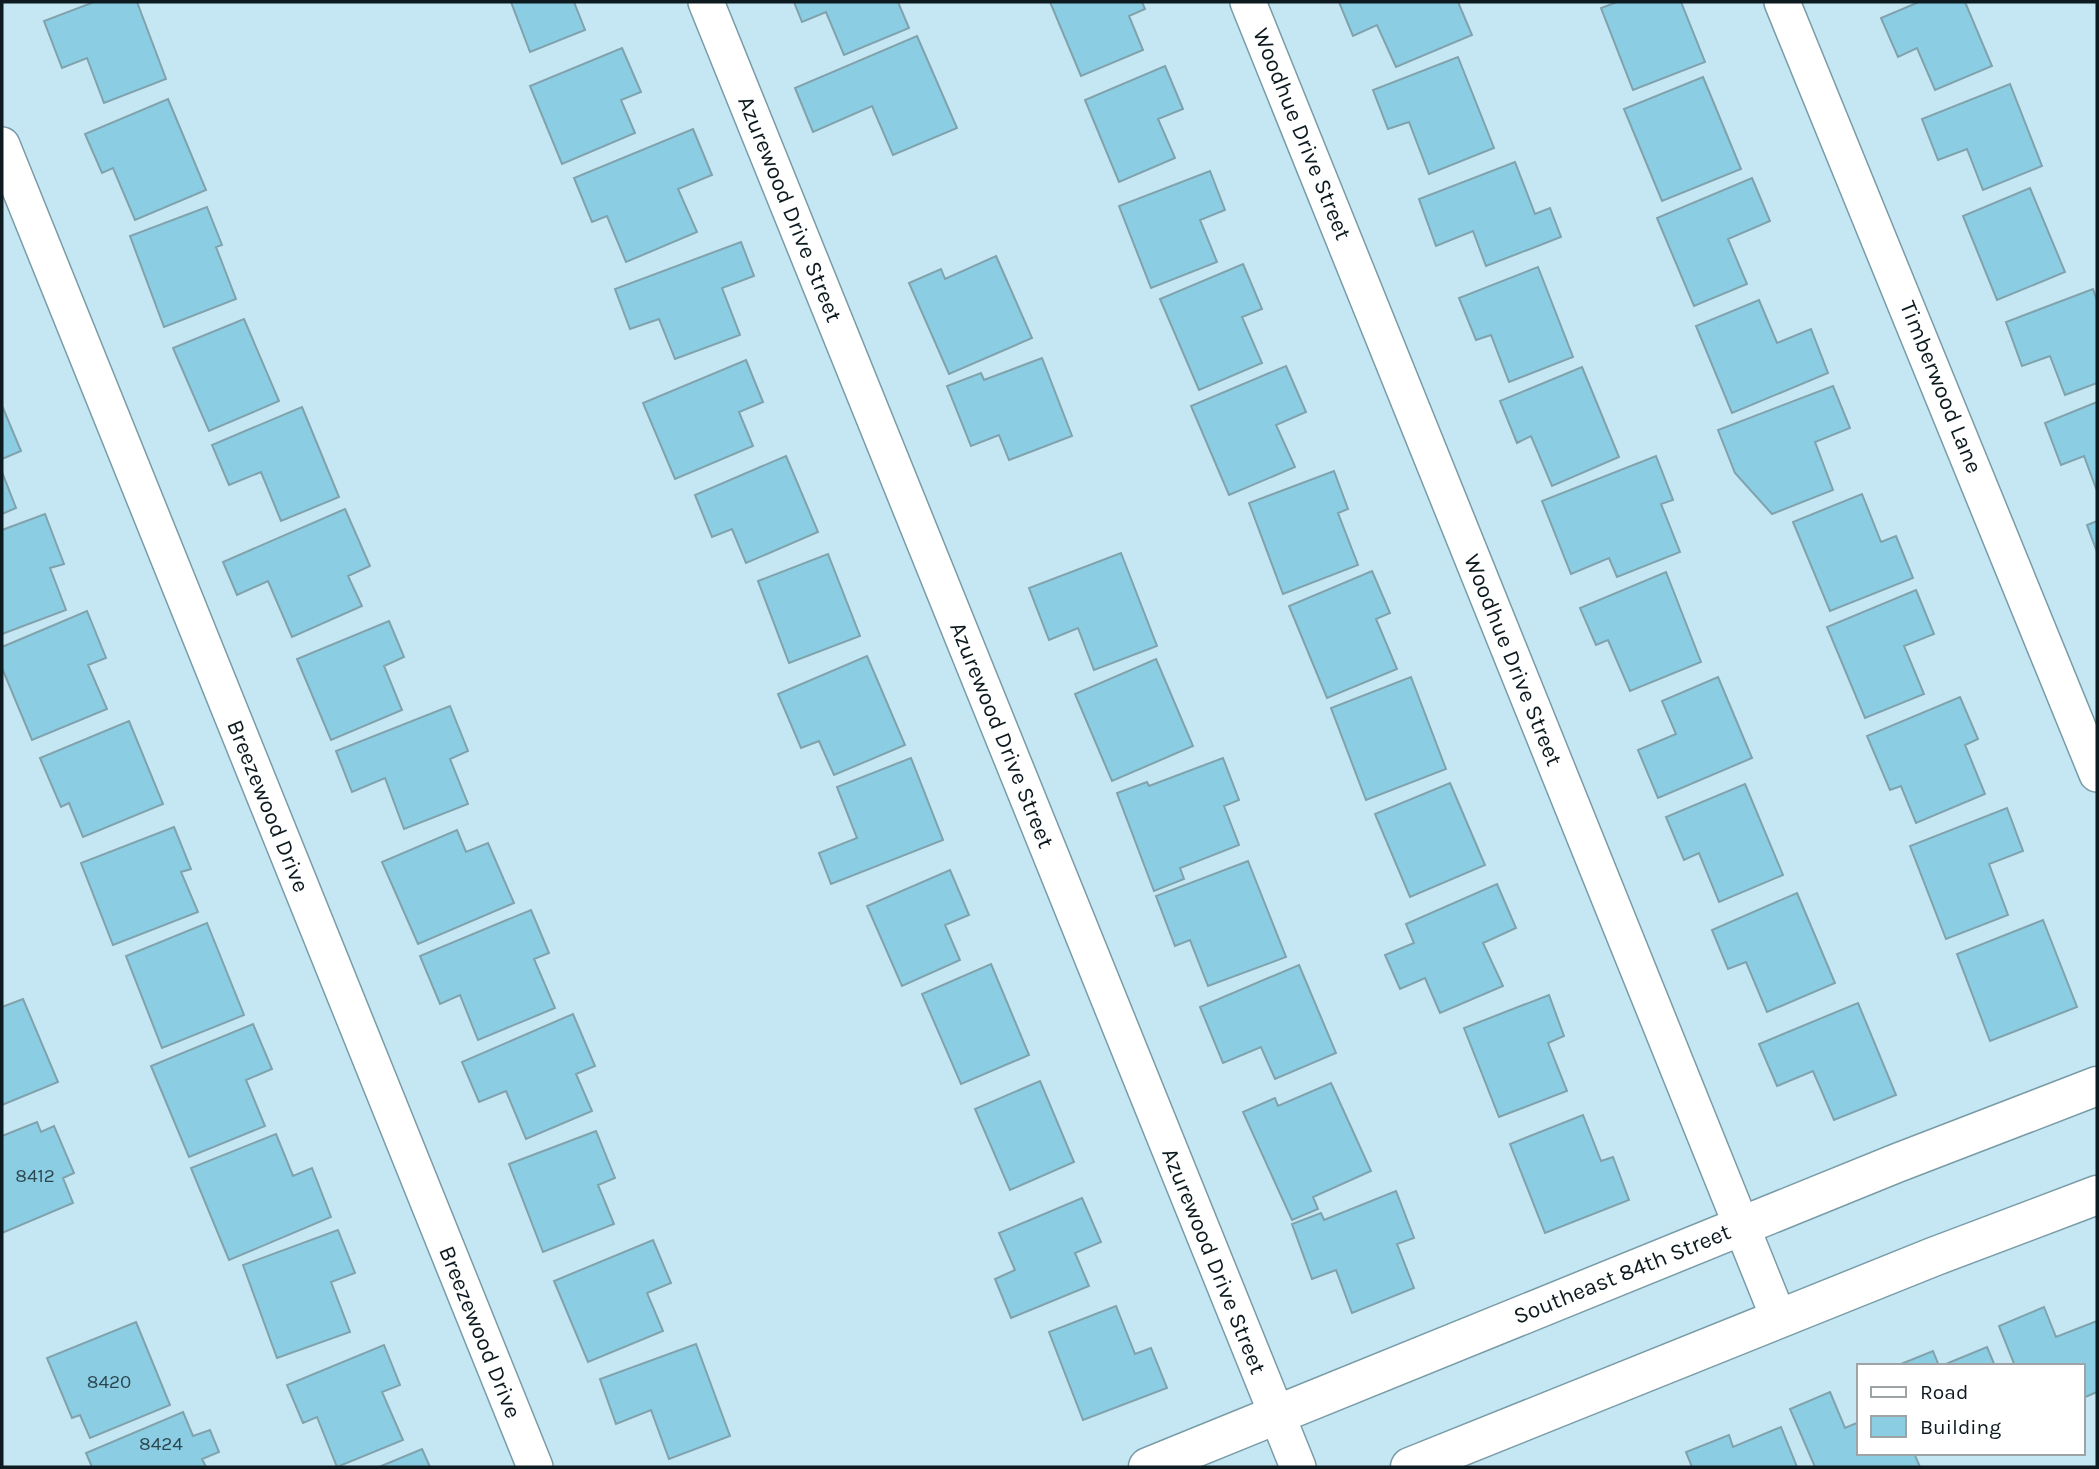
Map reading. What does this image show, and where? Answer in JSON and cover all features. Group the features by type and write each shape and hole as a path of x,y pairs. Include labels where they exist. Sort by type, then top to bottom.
{"street":[{"name":"Azurewood Drive Street","path":"706,2 1298,1467"},
{"name":"Woodhue Drive Street","path":"1248,2 1779,1319"},
{"name":"Timberwood Lane","path":"1782,2 2097,774"},
{"name":"Breezewood Drive","path":"2,145 535,1467"},
{"name":"Southeast 84th Street","path":"1149,1467 1740,1227 2097,1086"},
{"path":"1410,1467 2097,1195"}],"building":[{"path":"94,2 137,2 166,79 104,103 87,58 62,68 44,21"},
{"path":"511,2 574,2 585,30 530,52"},
{"path":"794,2 898,2 909,28 844,55 826,12 802,22"},
{"path":"1050,2 1142,2 1145,9 1129,16 1143,50 1081,76"},
{"path":"1339,2 1458,2 1472,35 1396,67 1377,25 1353,36"},
{"path":"1617,2 1681,2 1705,62 1633,90 1601,8"},
{"path":"1919,2 1965,2 1992,66 1935,90 1917,48 1898,57 1881,18"},
{"path":"917,36 957,128 893,155 872,106 813,132 795,88"},
{"path":"622,48 641,92 621,100 635,133 562,164 530,86"},
{"path":"1458,57 1494,148 1429,174 1409,122 1388,129 1373,90"},
{"path":"1165,66 1183,109 1158,119 1175,158 1119,182 1085,100"},
{"path":"1703,77 1741,169 1662,201 1624,109"},
{"path":"2010,84 2042,166 1983,190 1967,149 1938,160 1922,119"},
{"path":"168,99 206,190 135,220 113,168 102,173 85,134"},
{"path":"693,129 712,175 678,189 697,232 626,262 607,216 592,222 574,178"},
{"path":"1515,162 1535,214 1550,208 1561,237 1486,266 1473,231 1436,246 1419,199"},
{"path":"1210,171 1225,210 1200,220 1217,262 1151,288 1119,206"},
{"path":"1752,178 1770,221 1728,239 1747,284 1694,306 1657,218"},
{"path":"2030,188 2065,272 1997,300 1963,216"},
{"path":"207,207 222,245 216,247 236,299 164,327 130,236"},
{"path":"741,242 754,276 722,288 740,335 675,359 659,319 630,329 615,289"},
{"path":"996,256 1032,338 949,374 909,283 941,269 945,279"},
{"path":"1243,264 1262,309 1242,317 1262,363 1199,390 1160,299"},
{"path":"1538,267 1573,357 1509,382 1491,335 1476,340 1459,298"},
{"path":"2093,289 2097,301 2097,383 2065,395 2050,356 2022,366 2006,322"},
{"path":"1759,300 1777,343 1811,329 1828,373 1732,413 1696,326"},
{"path":"244,319 279,401 209,431 173,348"},
{"path":"1042,358 1072,436 1009,460 999,435 971,446 947,386 981,373 984,380"},
{"path":"746,360 763,402 739,412 753,446 675,479 643,403"},
{"path":"1286,366 1306,412 1276,425 1295,467 1229,495 1191,406"},
{"path":"1582,367 1619,457 1552,486 1531,436 1517,443 1500,401"},
{"path":"1833,386 1850,428 1815,442 1833,490 1772,514 1735,473 1718,430"},
{"path":"2097,402 2097,491 2084,456 2061,465 2045,423"},
{"path":"302,407 339,497 281,521 261,472 229,485 212,445"},
{"path":"2,409 21,451 2,459"},
{"path":"786,456 818,532 746,563 732,529 712,537 695,495"},
{"path":"1656,456 1673,500 1661,504 1680,552 1617,577 1609,558 1571,574 1542,501"},
{"path":"1334,471 1348,509 1338,513 1358,565 1283,594 1249,503"},
{"path":"2,472 16,508 2,514"},
{"path":"1862,494 1881,542 1896,536 1913,578 1830,611 1793,522"},
{"path":"345,509 370,566 348,576 362,606 292,637 268,581 237,595 223,562"},
{"path":"45,514 64,564 50,568 66,610 2,634 2,530"},
{"path":"2097,521 2097,552 2087,525"},
{"path":"1121,553 1157,646 1094,670 1078,628 1049,640 1029,588"},
{"path":"828,554 860,636 789,663 758,581"},
{"path":"1372,571 1390,613 1376,619 1397,669 1327,698 1289,606"},
{"path":"1666,572 1701,662 1630,691 1608,640 1596,645 1580,608"},
{"path":"1916,590 1934,634 1904,646 1924,694 1865,718 1827,627"},
{"path":"87,611 106,658 88,665 107,709 32,740 2,668 2,647"},
{"path":"389,621 404,657 384,666 402,710 331,740 297,659"},
{"path":"867,656 905,745 834,775 819,741 801,748 778,694"},
{"path":"1156,659 1193,746 1112,781 1075,694"},
{"path":"1411,677 1446,769 1366,800 1331,708"},
{"path":"1718,677 1752,758 1658,798 1638,750 1676,734 1662,701"},
{"path":"1960,697 1978,739 1965,745 1985,794 1916,823 1901,786 1890,790 1867,736"},
{"path":"450,706 468,751 450,759 468,804 404,829 385,778 352,792 336,751"},
{"path":"129,721 163,804 83,837 69,803 61,807 40,758"},
{"path":"911,758 943,840 831,884 819,853 857,838 837,787"},
{"path":"1223,758 1239,800 1224,806 1239,845 1180,868 1184,879 1154,891 1117,793 1147,782 1149,786"},
{"path":"1450,783 1485,865 1410,897 1375,814"},
{"path":"1745,784 1783,875 1719,902 1699,853 1684,860 1666,817"},
{"path":"2007,808 2023,851 1989,864 2008,915 1946,939 1910,846"},
{"path":"174,827 191,869 181,872 198,912 113,945 81,863"},
{"path":"457,830 466,852 488,843 514,903 418,944 382,862"},
{"path":"1248,861 1286,957 1208,986 1190,940 1175,946 1156,896"},
{"path":"950,870 969,915 945,925 960,960 902,986 867,906"},
{"path":"1497,884 1516,928 1483,943 1503,986 1440,1013 1425,978 1400,989 1385,955 1414,943 1406,924"},
{"path":"1797,893 1835,983 1767,1012 1746,962 1728,969 1712,930"},
{"path":"531,910 549,953 534,959 555,1008 478,1040 460,995 440,1004 420,956"},
{"path":"2043,920 2077,1007 1990,1041 1957,954"},
{"path":"207,923 244,1015 162,1048 126,956"},
{"path":"991,964 1029,1055 961,1084 922,994"},
{"path":"1299,965 1336,1053 1275,1079 1261,1047 1223,1063 1200,1007"},
{"path":"1549,995 1564,1036 1548,1043 1567,1091 1499,1117 1464,1028"},
{"path":"23,999 58,1082 2,1105 2,1007"},
{"path":"1858,1003 1896,1095 1834,1120 1813,1071 1777,1086 1759,1044"},
{"path":"573,1014 595,1066 576,1074 592,1111 526,1139 506,1091 479,1102 462,1062"},
{"path":"253,1024 272,1069 246,1080 265,1126 189,1157 151,1066"},
{"path":"1040,1081 1074,1162 1010,1190 975,1109"},
{"path":"1331,1083 1371,1171 1313,1197 1318,1209 1292,1220 1243,1112 1275,1098 1278,1106"},
{"path":"1583,1115 1601,1161 1613,1157 1629,1200 1545,1233 1510,1144"},
{"path":"37,1122 41,1132 54,1126 74,1173 63,1178 73,1203 2,1233 2,1136"},
{"path":"596,1131 615,1178 598,1185 614,1224 543,1252 509,1164"},
{"path":"276,1134 293,1176 312,1168 331,1217 229,1260 191,1168"},
{"path":"1396,1191 1414,1238 1397,1244 1414,1288 1352,1313 1336,1270 1312,1279 1292,1224 1321,1213 1324,1220"},
{"path":"1082,1198 1101,1242 1075,1253 1089,1286 1011,1318 995,1279 1015,1270 999,1233"},
{"path":"338,1230 355,1273 331,1282 350,1332 277,1358 243,1265"},
{"path":"653,1240 671,1283 647,1293 663,1331 588,1362 554,1281"},
{"path":"1116,1306 1135,1354 1151,1348 1167,1388 1083,1420 1049,1332"},
{"path":"2044,1307 2056,1337 2097,1321 2097,1392 2085,1397 2085,1364 2014,1364 1999,1326"},
{"path":"136,1322 170,1405 90,1438 80,1415 72,1418 47,1358"},
{"path":"696,1344 730,1436 669,1459 651,1410 616,1424 600,1379"},
{"path":"384,1345 400,1385 382,1392 403,1440 337,1467 317,1417 303,1423 287,1385"},
{"path":"1987,1347 1994,1364 1946,1364"},
{"path":"1933,1351 1938,1364 1901,1364"},
{"path":"1830,1392 1845,1428 1857,1423 1857,1455 1915,1455 1920,1467 1815,1467 1790,1409"},
{"path":"183,1412 193,1436 210,1430 219,1452 202,1459 206,1467 92,1467 86,1453"},
{"path":"1781,1427 1797,1467 1692,1467 1686,1452 1729,1435 1733,1447"},
{"path":"422,1449 430,1467 379,1467"}]}
